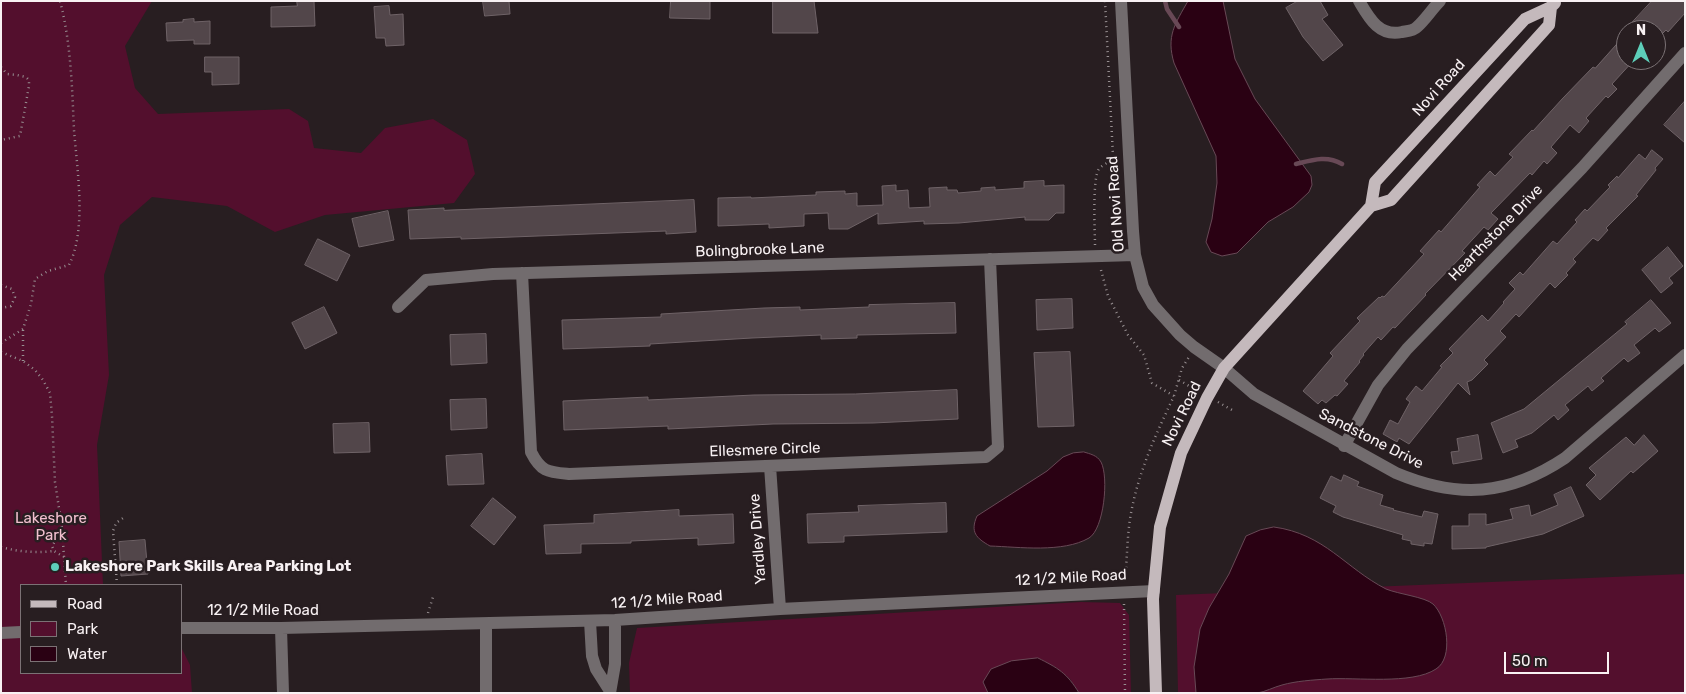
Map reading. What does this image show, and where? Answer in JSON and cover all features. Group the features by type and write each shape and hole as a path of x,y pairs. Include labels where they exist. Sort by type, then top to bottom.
{"main road":[{"name":"Novi Road","path":"1371,206 1375,182 1525,19 1554,4"},
{"name":"Novi Road","path":"1156,693 1154,591 1160,527 1181,453 1207,398 1224,368 1371,206 1390,200 1549,25 1554,4"}],"street":[{"name":"Old Novi Road","path":"1121,1 1135,255 1143,286 1153,305 1162,316 1194,347 1224,368"},
{"path":"1358,1 1374,24 1386,31 1398,33 1416,28 1440,1"},
{"name":"Hearthstone Drive","path":"1344,446 1378,385 1407,349 1582,168 1684,55"},
{"name":"Bolingbrooke Lane","path":"398,306 426,280 522,274 1135,255"},
{"name":"Ellesmere Circle","path":"522,274 532,452 538,466 550,473 569,474 986,457 998,447 990,259"},
{"name":"Sandstone Drive","path":"1224,368 1254,394 1344,446 1396,473 1438,488 1465,490 1493,488 1521,482 1546,471 1565,458 1685,355"},
{"name":"Yardley Drive","path":"770,466 780,609"},
{"name":"12 1/2 Mile Road","path":"182,628 281,628 590,621 780,609 1154,591"},
{"path":"610,692 615,658 615,620"},
{"path":"590,621 592,656 596,670 610,692"},
{"path":"486,624 486,693"},
{"path":"281,628 283,693"},
{"path":"1,633 20,632"}],"path":[{"path":"23,361 23,329 31,304 35,279 48,271 69,265 74,256 78,240 78,190 72,102 67,42 60,1"},
{"path":"1105,1 1113,156 1111,160 1099,169 1096,180 1095,246 1108,296 1128,335 1144,355 1152,383 1174,396"},
{"path":"1,67 7,74 26,77 29,80 29,86 20,136 1,140"},
{"path":"1,285 12,289 15,297 11,306 2,308"},
{"path":"1,343 23,329"},
{"path":"1,352 23,361 35,370 50,393 55,482 62,528 66,584"},
{"path":"1125,693 1124,592 1129,527 1137,488 1152,443 1174,396 1182,368"},
{"path":"117,584 113,531 116,523 126,516"},
{"path":"54,551 54,542 62,528"},
{"path":"1,547 16,551 54,551 64,556"}],"green space":[{"name":"Lakeshore Park","path":"1,1 152,1 125,46 135,88 158,114 289,109 308,121 314,148 361,153 385,128 433,119 467,140 475,174 454,203 325,215 275,232 227,206 152,197 120,225 104,275 109,375 97,445 103,584 20,584 20,674 182,674 182,649 190,665 192,693 1,693"},
{"path":"1685,574 1685,693 1178,693 1176,595"},
{"path":"1081,602 1120,603 1129,615 1131,693 1079,693 1070,679 1054,666 983,682 988,693 630,693 629,663 637,628"}],"water":[{"path":"1188,1 1223,1 1235,59 1255,99 1311,176 1312,185 1309,192 1293,207 1268,222 1237,253 1222,256 1211,252 1206,242 1212,219 1217,183 1216,156 1174,63 1172,54 1171,38 1173,31"},
{"path":"1084,452 1098,458 1101,462 1105,479 1104,502 1101,514 1094,533 1089,538 1067,546 1027,548 990,546 978,537 974,530 977,516 1047,471 1063,457 1073,453"},
{"path":"1274,527 1292,531 1321,544 1386,589 1424,599 1433,604 1438,610 1445,627 1447,647 1442,664 1426,674 1399,679 1327,679 1282,685 1257,693 1196,693 1194,667 1200,629 1209,608 1229,574 1246,536"},
{"path":"1038,658 1062,672 1079,693 988,693 983,682 991,669 1011,661"}],"building":[{"path":"297,1 314,1 315,26 271,27 271,7 297,6"},
{"path":"483,1 509,1 510,14 485,16"},
{"path":"671,1 710,1 710,19 670,18"},
{"path":"773,1 814,1 818,33 773,33"},
{"path":"1298,1 1320,1 1328,15 1322,19 1343,45 1323,61 1303,37 1286,8"},
{"path":"1652,1 1685,1 1685,13 1668,32 1666,30 1666,20 1635,20"},
{"path":"389,6 390,15 403,14 404,45 386,46 385,38 376,38 374,7"},
{"path":"194,19 194,22 210,21 210,44 194,44 194,40 167,41 166,23"},
{"path":"1616,45 1616,70 1625,70 1612,84 1617,89 1608,98 1606,96 1586,118 1589,121 1579,133 1570,125 1551,147 1557,153 1547,164 1544,161 1532,175 1530,173 1491,213 1498,219 1488,230 1484,227 1462,251 1465,253 1395,328 1393,327 1381,340 1378,337 1344,381 1348,384 1337,396 1335,395 1326,403 1322,400 1318,404 1303,391 1333,356 1330,353 1360,321 1357,318 1379,297 1384,297 1424,254 1420,251 1439,230 1441,232 1480,187 1477,185 1490,171 1495,176 1513,157 1509,154 1593,67 1595,68"},
{"path":"205,57 239,57 239,84 212,85 212,72 205,72"},
{"path":"1685,101 1685,143 1664,125"},
{"path":"1652,150 1663,159 1636,195 1638,196 1606,228 1608,230 1598,241 1593,238 1573,259 1576,262 1566,273 1568,275 1555,288 1550,283 1519,317 1516,314 1500,331 1506,337 1484,360 1488,364 1472,380 1467,382 1470,395 1458,383 1409,444 1399,438 1397,442 1383,434 1390,420 1398,424 1410,402 1406,399 1416,386 1422,391 1442,367 1440,366 1453,353 1449,349 1482,315 1488,321 1504,303 1515,289 1509,283 1520,272 1523,275 1553,241 1557,244 1577,222 1575,220 1585,209 1587,211 1610,187 1608,185 1617,176 1618,178 1639,154 1645,159"},
{"path":"1044,181 1044,186 1064,185 1064,213 1056,213 1049,220 1025,220 1025,217 959,223 924,224 924,221 878,224 878,213 848,229 829,229 828,213 804,214 804,226 769,228 769,224 718,226 718,198 816,195 816,192 845,191 845,194 857,193 857,206 883,205 882,186 896,185 896,191 908,190 909,208 930,207 929,188 947,187 947,190 957,190 958,193 981,191 981,188 995,187 995,190 1024,188 1024,182"},
{"path":"694,200 696,232 666,234 666,231 461,239 461,237 410,239 408,210"},
{"path":"388,211 394,240 359,247 352,219"},
{"path":"318,239 350,255 337,281 305,265"},
{"path":"1668,247 1683,266 1669,278 1673,283 1661,293 1642,270"},
{"path":"1072,299 1073,328 1037,330 1036,300"},
{"path":"1651,300 1671,323 1659,332 1655,328 1634,345 1640,353 1628,362 1624,358 1601,378 1604,381 1592,391 1588,386 1565,405 1569,410 1558,420 1554,415 1532,433 1515,440 1518,447 1503,453 1491,423 1524,409 1627,324 1625,322"},
{"path":"955,303 956,333 857,335 857,338 821,339 821,335 650,344 650,346 563,349 562,320 661,317 661,314 764,308 800,307 800,310 869,307 869,305"},
{"path":"324,307 337,333 305,349 292,323"},
{"path":"486,334 487,363 451,365 450,335"},
{"path":"1070,352 1074,426 1038,427 1034,353"},
{"path":"957,390 958,419 668,429 668,426 564,430 563,401 648,397 648,400 754,395"},
{"path":"486,399 487,428 451,430 450,400"},
{"path":"369,423 370,452 334,453 333,424"},
{"path":"1478,435 1482,459 1453,464 1451,452 1459,451 1457,439"},
{"path":"1644,435 1658,451 1633,473 1631,471 1600,500 1586,485 1596,475 1589,468 1626,437 1634,445"},
{"path":"482,454 484,484 448,485 446,456"},
{"path":"1344,475 1359,482 1357,486 1383,495 1380,505 1422,517 1424,511 1438,514 1432,544 1424,543 1424,546 1411,544 1411,541 1402,539 1403,535 1343,517 1333,512 1336,506 1320,498 1331,476 1341,481"},
{"path":"1571,487 1584,516 1543,534 1486,548 1452,549 1452,526 1469,526 1469,514 1486,514 1486,525 1513,519 1510,509 1529,505 1531,516 1558,505 1554,495"},
{"path":"493,498 516,517 494,545 471,526"},
{"path":"946,503 947,532 844,536 844,542 808,543 807,514 859,512 858,506"},
{"path":"679,510 679,516 733,514 734,543 698,545 698,538 631,541 631,543 581,544 581,553 546,554 544,525 594,523 594,515"},
{"path":"145,540 148,574 121,576 119,542"}],"waterway":[{"path":"1165,1 1167,9 1179,27"},
{"path":"1296,164 1325,159 1342,164"}],"place":[{"name":"Lakeshore Park Skills Area Parking Lot","path":"55,567"}]}
